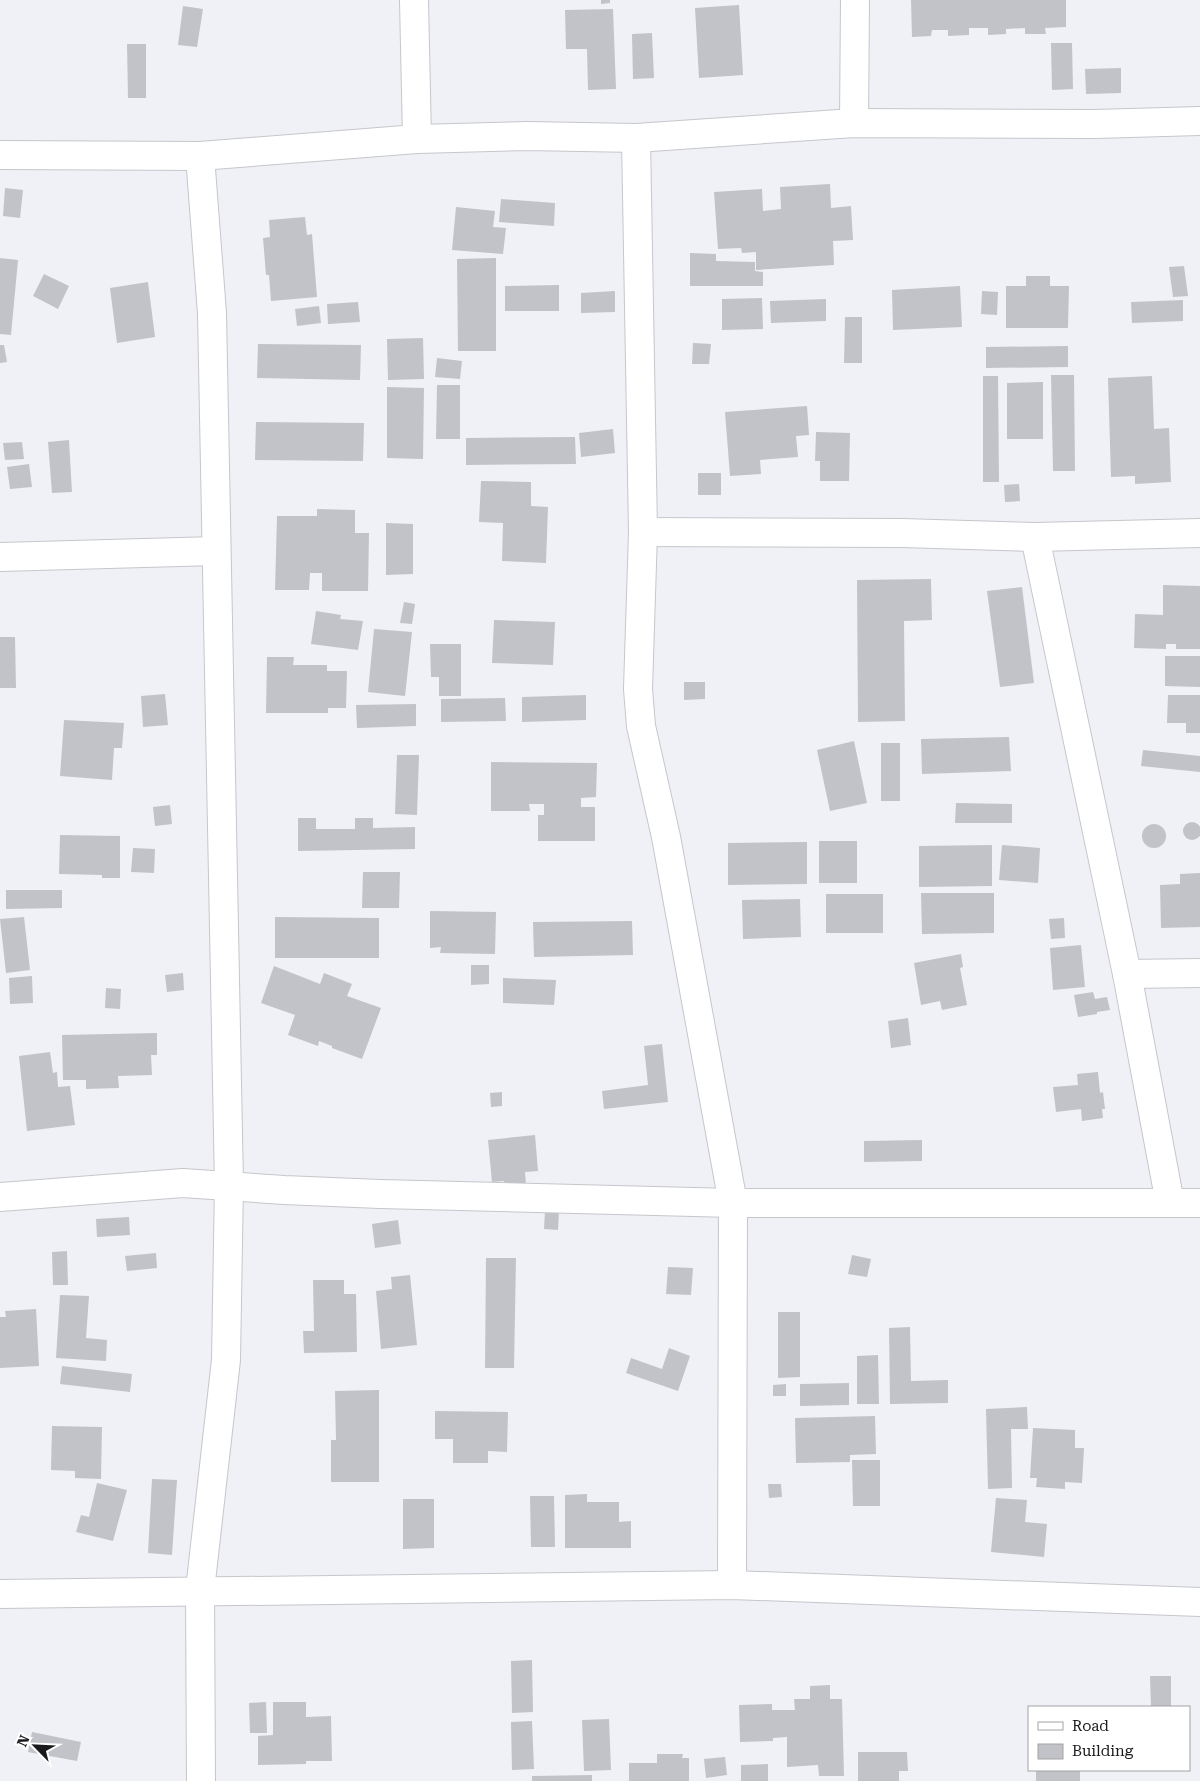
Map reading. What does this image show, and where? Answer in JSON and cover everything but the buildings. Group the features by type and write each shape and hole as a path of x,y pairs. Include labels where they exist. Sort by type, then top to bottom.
{"street":[{"path":"414,0 417,138"},
{"path":"854,123 855,0"},
{"path":"0,155 200,156 417,138 527,136 636,138 854,123 1096,124 1200,121"},
{"path":"636,138 643,532 638,689 641,726 666,838 733,1203 732,1585"},
{"path":"200,156 212,313 229,1185 226,1360 200,1590 201,1781"},
{"path":"643,532 902,533 1035,536 1200,533"},
{"path":"1035,536 1127,974 1170,1203"},
{"path":"0,557 216,551"},
{"path":"1127,974 1200,973"},
{"path":"0,1197 183,1183 380,1194 733,1203 1200,1203"},
{"path":"0,1594 200,1590 732,1585 1200,1602"}]}
